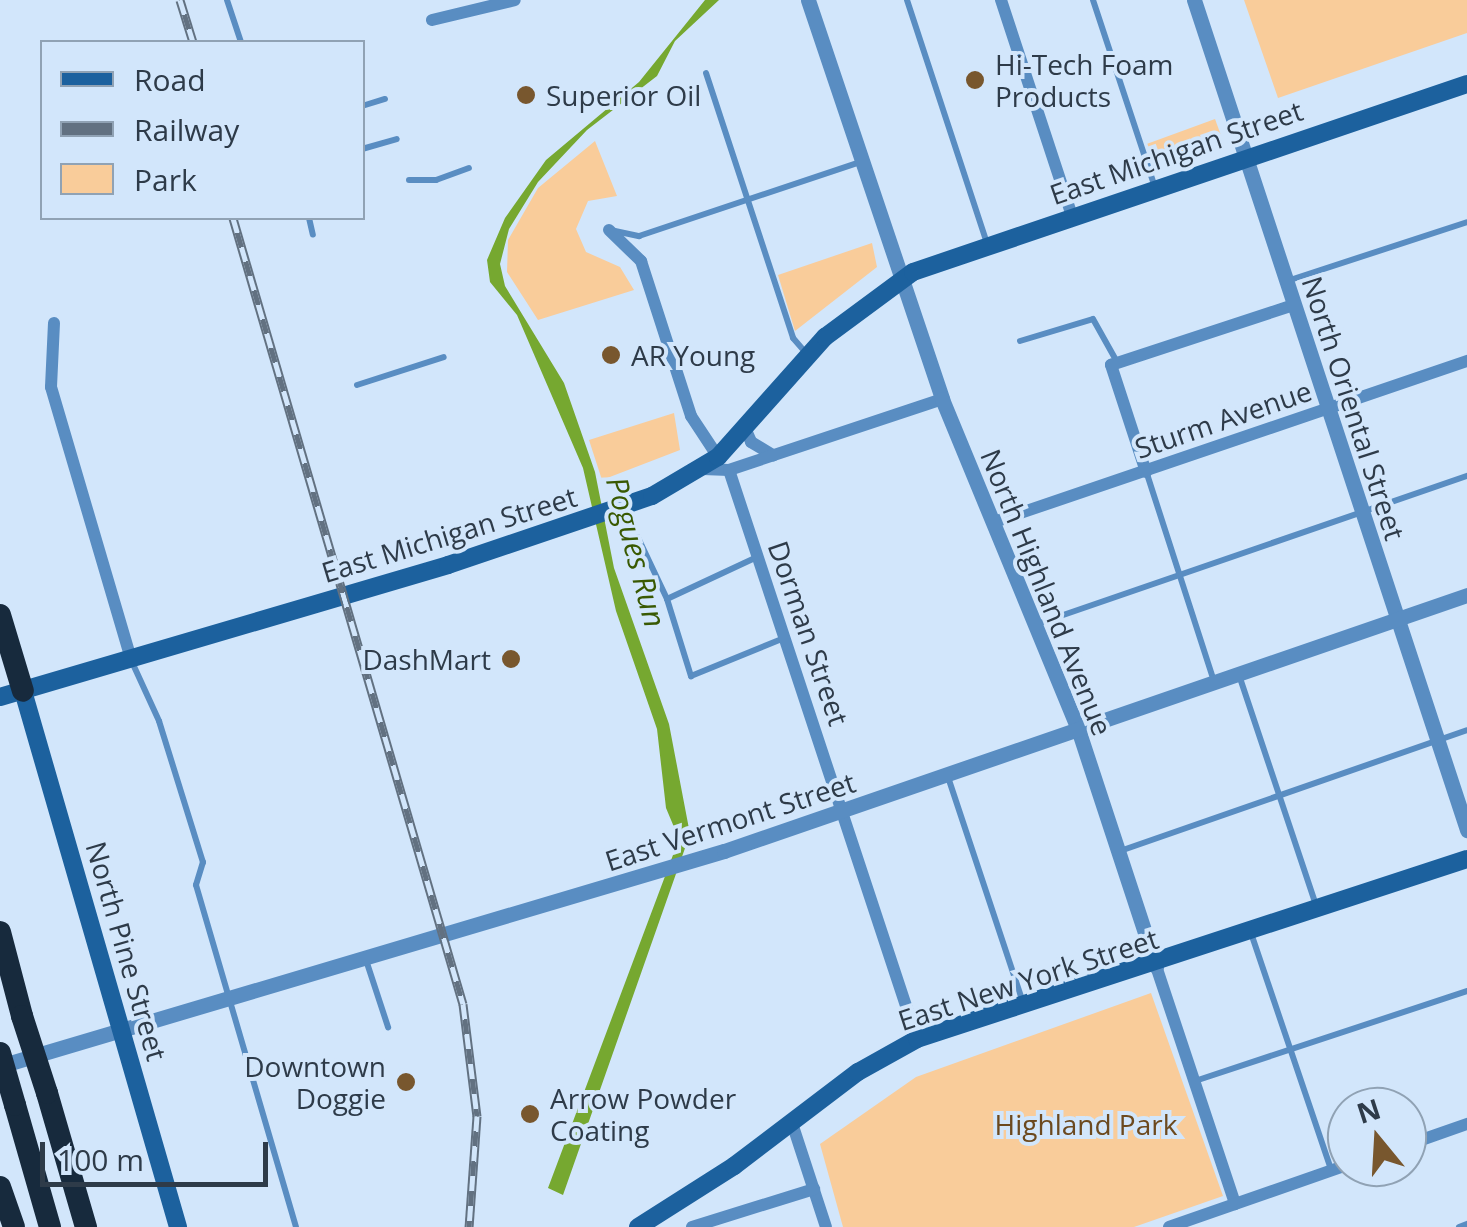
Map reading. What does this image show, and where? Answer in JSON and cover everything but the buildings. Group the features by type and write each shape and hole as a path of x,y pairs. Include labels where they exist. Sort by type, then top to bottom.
{"highway":[{"path":"0,614 12,694"},
{"path":"0,932 86,1227"},
{"path":"0,1053 50,1227"},
{"path":"0,1187 14,1227"},
{"path":"0,1208 3,1227"}],"main road":[{"name":"East Michigan Street","path":"12,694 622,508 702,469 724,464 746,430 809,356 902,278 1072,216 1467,84"},
{"name":"North Pine Street","path":"12,694 121,1031 178,1227"},
{"name":"East New York Street","path":"643,1226 792,1123 858,1072 917,1039 1156,966 1467,859"}],"street":[{"path":"432,20 515,0"},
{"name":"North Highland Avenue","path":"808,0 942,398 1078,729 1235,1204"},
{"path":"1001,0 1072,216"},
{"name":"North Oriental Street","path":"1194,0 1467,830"},
{"name":"Dorman Street","path":"608,230 641,261 691,416 724,464 917,1039"},
{"path":"1146,472 1114,364 1294,304"},
{"path":"54,323 51,388 131,659"},
{"name":"Sturm Avenue","path":"994,522 1467,361"},
{"path":"724,464 773,455 942,398"},
{"path":"746,430 751,442 773,455"},
{"name":"East Vermont Street","path":"0,1066 691,862 1467,595"},
{"path":"792,1123 826,1227"},
{"path":"1427,1138 1467,1124"},
{"path":"1169,1227 1327,1173"},
{"path":"692,1227 736,1220 814,1189"}],"lane":[{"path":"226,0 240,40"},
{"path":"906,0 988,245"},
{"path":"1093,0 1155,188"},
{"path":"706,72 793,338 809,356"},
{"path":"365,105 385,99"},
{"path":"365,148 396,139"},
{"path":"608,230 639,236 861,162"},
{"path":"408,180 436,180 469,168"},
{"path":"309,220 313,235"},
{"path":"1286,282 1467,222"},
{"path":"1020,341 1092,319 1104,328 1114,364"},
{"path":"356,385 444,357"},
{"path":"1146,472 1214,682"},
{"path":"1036,624 1467,476"},
{"path":"622,508 667,598 692,676 784,638"},
{"path":"667,598 757,556"},
{"path":"131,659 160,720 203,862 196,885 296,1227"},
{"path":"1238,674 1318,909"},
{"path":"1118,852 1467,730"},
{"path":"947,775 1024,1005"},
{"path":"1251,934 1327,1156"},
{"path":"366,958 388,1027"},
{"path":"1194,1082 1467,991"},
{"path":"1458,1227 1467,1224"}],"green space":[{"path":"1244,0 1467,0 1467,33 1278,98"},
{"path":"1215,119 1223,141 1155,165 1147,144"},
{"path":"595,141 617,196 588,201 576,229 586,252 620,267 634,290 538,320 507,272 508,240 538,188"},
{"path":"872,243 877,267 795,331 778,275"},
{"path":"674,413 680,450 602,480 589,440"},
{"name":"Highland Park","path":"1151,993 1223,1196 1134,1227 843,1227 820,1144 916,1077"}],"shaded area":[{"path":"705,0 719,0 675,41 657,76 587,130 538,182 509,229 500,264 505,286 564,383 595,472 614,568 669,724 690,834 563,1195 548,1188 679,839 666,808 657,729 616,611 583,468 517,315 490,282 487,260 505,218 546,160 639,82"}],"railway":[{"path":"180,0 192,40"},
{"path":"234,220 463,1004 477,1116 469,1227"}],"place":[{"name":"Hi-Tech Foam Products","path":"975,80"},
{"name":"Superior Oil","path":"526,95"},
{"name":"AR Young","path":"611,355"},
{"name":"DashMart","path":"511,659"},
{"name":"Downtown Doggie","path":"406,1082"},
{"name":"Arrow Powder Coating","path":"530,1114"}],"water label":[{"name":"Pogues Run","path":"636,552"}]}
